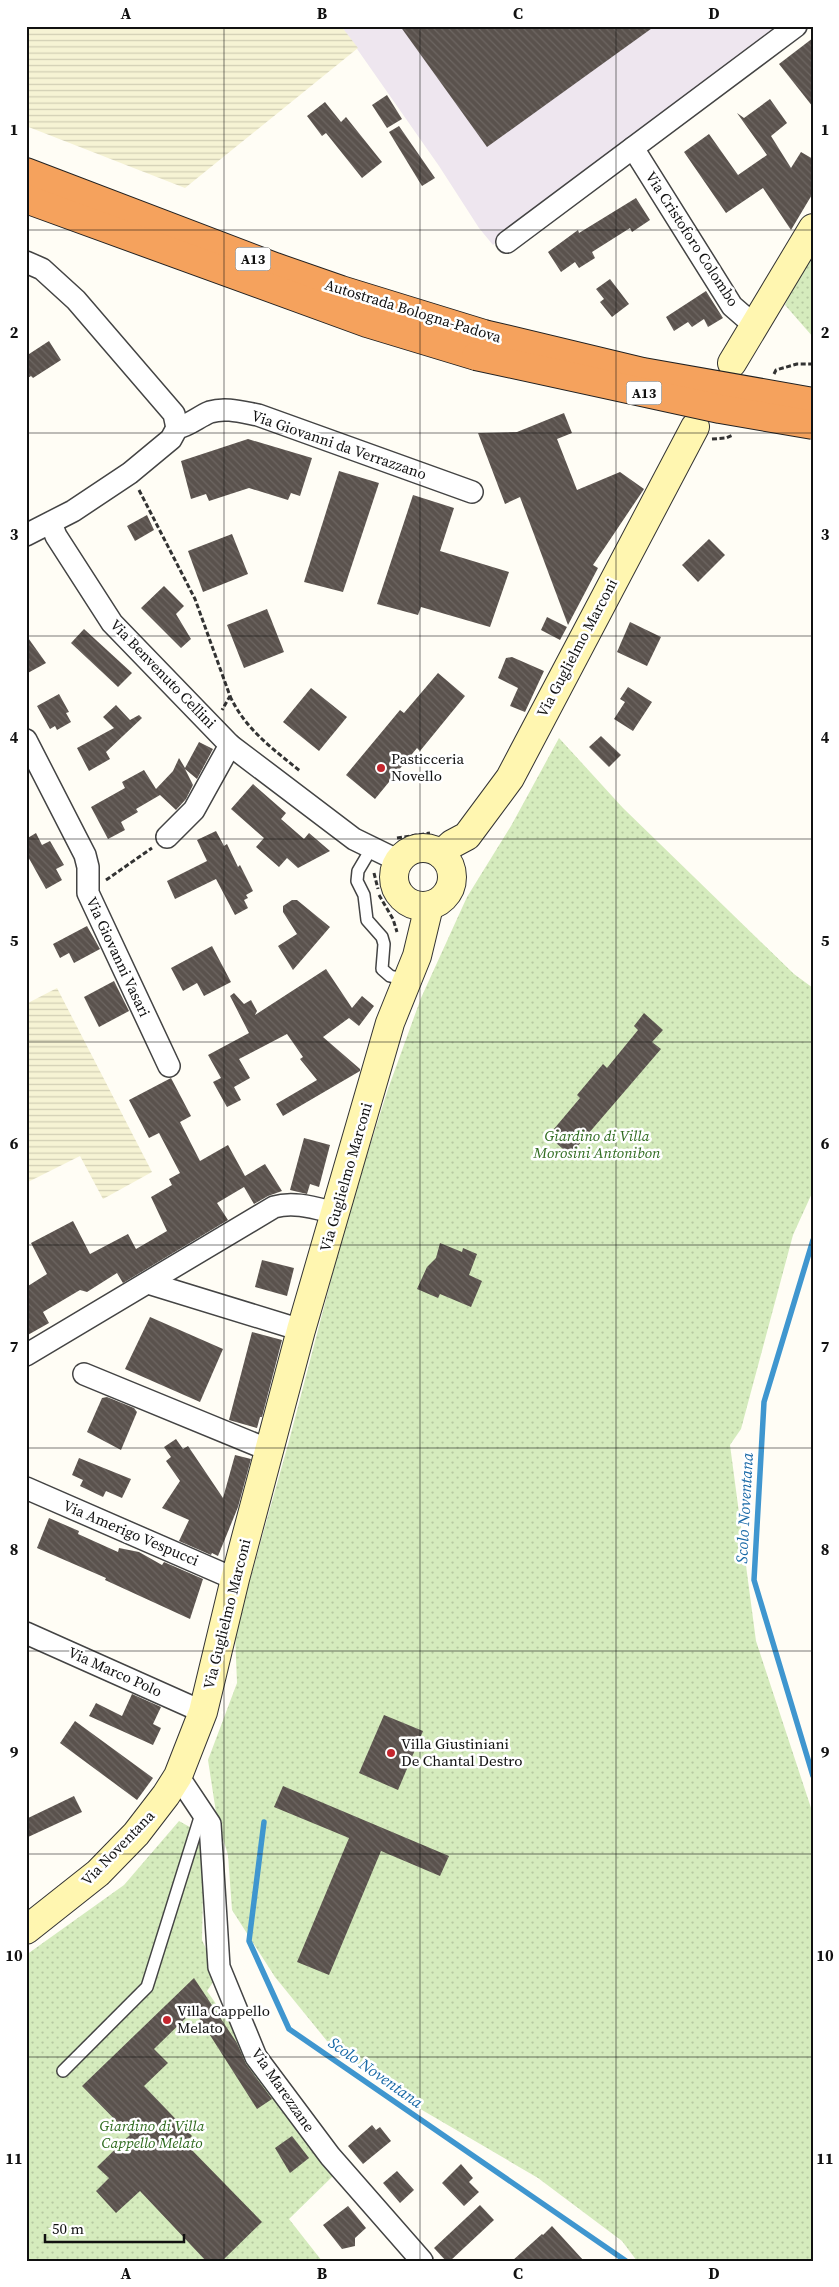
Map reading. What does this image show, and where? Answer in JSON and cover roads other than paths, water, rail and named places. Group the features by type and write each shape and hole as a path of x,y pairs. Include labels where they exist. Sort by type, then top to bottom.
{"highway":[{"name":"Autostrada Bologna-Padova","path":"26,172 283,270 341,290 480,345 711,407 813,425"},
{"name":"Autostrada Bologna-Padova","path":"26,200 367,323 480,345 813,402"}],"street":[{"path":"507,242 796,26"},
{"name":"Via Cristoforo Colombo","path":"633,148 732,306 755,326"},
{"path":"732,364 813,228"},
{"path":"26,262 42,269 76,300 174,414 177,428"},
{"name":"Via Giovanni da Verrazzano","path":"34,528 73,511 130,473 171,439 177,428 189,425 210,412 228,410 258,415 472,492"},
{"name":"Via Guglielmo Marconi","path":"439,843 452,844 467,836 510,778 701,433"},
{"name":"Via Benvenuto Cellini","path":"34,528 56,536 112,623 230,745 326,819 367,855 396,849"},
{"name":"Via Giovanni Vasari","path":"26,740 85,855 88,867 87,886 93,906 169,1066"},
{"path":"167,838 194,810 230,745"},
{"path":"439,843 452,879 445,896 429,906 419,906 410,903 396,889 394,880 396,849 414,850 423,848 433,850 439,843"},
{"name":"Via Guglielmo Marconi","path":"178,1776 203,1712 235,1579 301,1330 390,1023 417,956 429,906"},
{"path":"26,1355 274,1207 283,1204 296,1205 336,1213"},
{"path":"148,1282 301,1330"},
{"path":"84,1374 269,1450"},
{"name":"Via Amerigo Vespucci","path":"26,1488 235,1579"},
{"name":"Via Marco Polo","path":"26,1632 203,1712"},
{"name":"Via Marezzane","path":"178,1776 210,1824 219,1967 256,2057 330,2156 422,2261"},
{"name":"Via Noventana","path":"26,1930 98,1873 136,1834 178,1776"}],"lane":[{"path":"367,855 358,871 357,881 364,895 367,920 382,937 384,944 381,962 382,969 390,976 407,980"},
{"path":"63,2071 147,1987 202,1811"}],"waterway":[{"name":"Scolo Noventana","path":"813,1240 764,1402 754,1580 813,1776"},
{"name":"Scolo Noventana","path":"264,1822 249,1941 289,2029 626,2261"}],"place":[{"name":"Pasticceria Novello","path":"381,768"},
{"name":"Villa Giustiniani De Chantal Destro","path":"391,1753"},
{"name":"Villa Cappello Melato","path":"167,2020"}],"park label":[{"name":"Giardino di Villa Morosini Antonibon","path":"597,1144"},
{"name":"Giardino di Villa Cappello Melato","path":"152,2134"}]}
